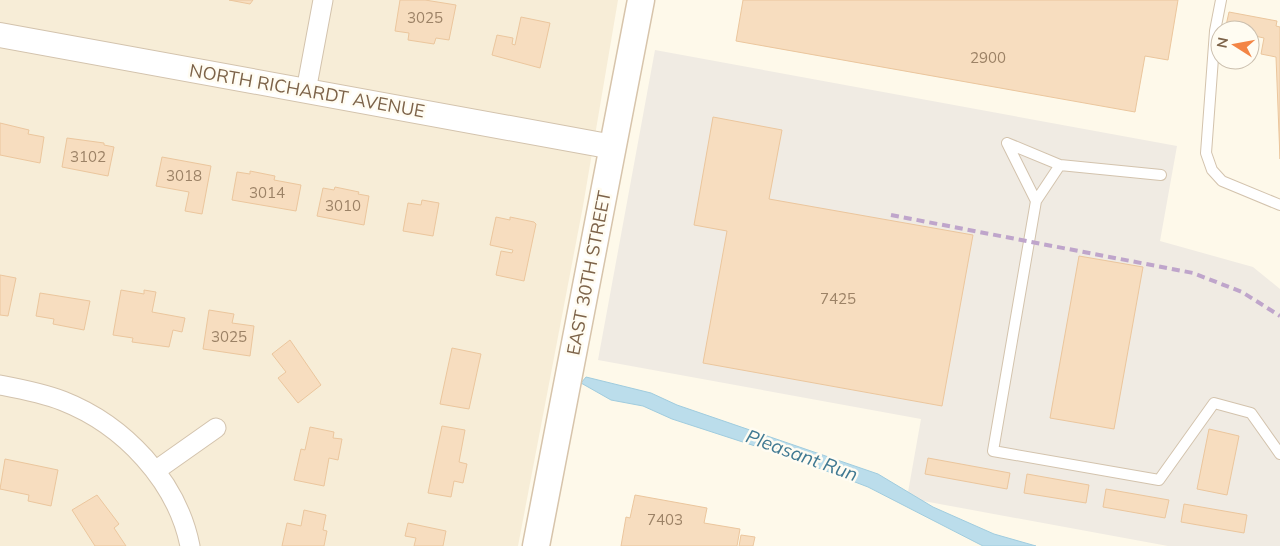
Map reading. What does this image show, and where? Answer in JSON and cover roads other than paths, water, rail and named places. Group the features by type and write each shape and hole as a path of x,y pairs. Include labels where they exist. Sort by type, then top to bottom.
{"main road":[{"name":"EAST 30TH STREET","path":"536,546 641,0"}],"street":[{"path":"306,91 323,0"},
{"name":"NORTH RICHARDT AVENUE","path":"0,34 613,147"},
{"path":"0,385 47,396 89,413 123,436 155,471 179,511 190,546"},
{"path":"155,471 216,428"}],"lane":[{"path":"1221,0 1215,31 1206,153 1212,170 1222,181 1280,205"},
{"path":"1036,201 1007,143 1060,165 1161,175"},
{"path":"1060,165 1036,201 992,452 1159,480 1214,402 1251,413 1280,454"}],"water":[{"name":"Pleasant Run","path":"586,377 651,393 677,405 878,474 933,507 994,534 1036,546 983,546 868,487 795,459 672,419 643,406 611,400 581,383"}],"railway":[{"path":"891,215 1193,273 1242,292 1280,316"}]}
